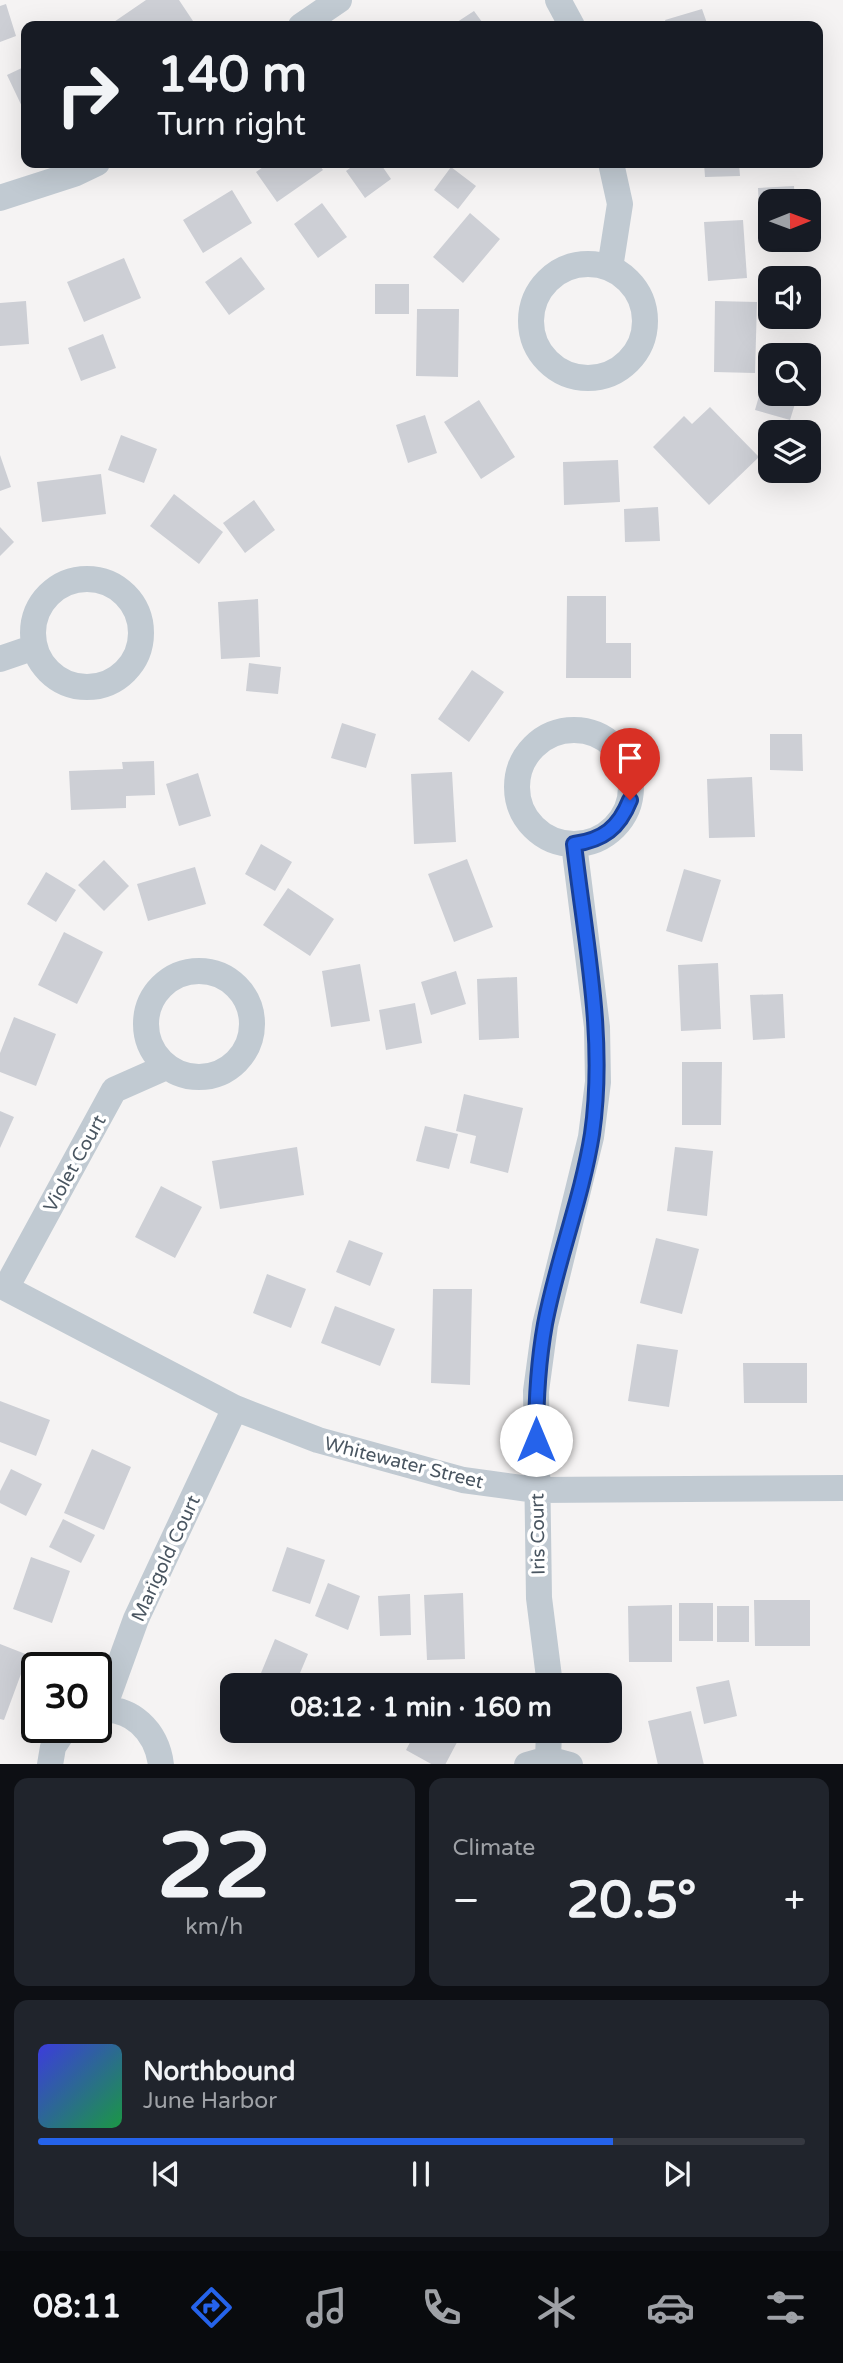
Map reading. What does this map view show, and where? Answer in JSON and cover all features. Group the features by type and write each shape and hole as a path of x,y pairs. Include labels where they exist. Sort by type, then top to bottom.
{"street":[{"path":"558,0 569,21"},
{"path":"308,21 330,3"},
{"path":"0,198 87,168"},
{"path":"611,268 620,204 612,168"},
{"path":"592,263 611,268 626,278 639,294 645,312 644,332 638,350 625,365 608,375 589,379 570,376 553,368 540,354 532,338 530,319 534,301 543,284 557,272 574,265 592,263"},
{"path":"90,578 121,590 140,619 141,638 136,656 125,671 110,682 92,687 73,685 56,678 43,664 35,647 33,631 36,614 45,598 57,587 73,580 90,578"},
{"path":"0,659 35,647"},
{"path":"581,730 599,735 615,746 626,762 631,790 623,818 610,832 593,842 574,844 555,841 539,832 527,819 519,802 517,783 521,765 531,749 545,737 562,731 581,730"},
{"name":"Iris Court","path":"548,1673 539,1598 536,1391 545,1325 591,1137 598,1082 597,1027 574,844"},
{"path":"195,971 213,972 230,980 242,992 250,1007 253,1024 250,1041 242,1056 222,1072 198,1078 181,1075 166,1067 154,1053 147,1036 149,1009 162,985 177,975 195,971"},
{"name":"Violet Court","path":"3,1286 114,1090 166,1067"},
{"name":"Whitewater Street","path":"3,1286 234,1408 318,1440 463,1480 536,1490 843,1488"},
{"name":"Marigold Court","path":"112,1680 136,1619 234,1408"},
{"path":"112,1712 122,1712 138,1720 151,1734 160,1750 161,1764"},
{"path":"50,1764 56,1743"},
{"path":"548,1763 549,1743"}],"building":[{"path":"146,0 179,0 193,21 115,21"},
{"path":"6,4 16,36 0,42 0,6"},
{"path":"702,9 706,21 665,21"},
{"path":"474,11 481,21 459,21"},
{"path":"21,68 21,104 7,75"},
{"path":"262,168 323,170 277,202 256,172"},
{"path":"350,168 383,168 391,179 365,198 346,171"},
{"path":"450,168 476,186 458,209 434,190"},
{"path":"704,168 739,168 740,176 705,177"},
{"path":"794,186 794,189 758,189"},
{"path":"232,190 252,223 203,253 183,220"},
{"path":"322,203 347,237 318,258 294,224"},
{"path":"470,213 500,239 463,283 433,257"},
{"path":"743,220 747,278 708,281 704,222"},
{"path":"241,257 265,289 229,315 205,282"},
{"path":"124,258 141,298 84,322 67,282"},
{"path":"375,284 409,284 409,314 375,314"},
{"path":"26,301 29,344 0,346 0,303"},
{"path":"715,301 757,302 755,373 714,372"},
{"path":"417,309 459,309 458,377 416,376"},
{"path":"103,334 116,368 81,381 68,348"},
{"path":"479,400 515,457 481,479 444,422"},
{"path":"758,400 758,406 794,406 790,420 755,410"},
{"path":"710,407 758,456 709,505 653,447 684,416 692,424"},
{"path":"425,415 437,453 408,463 396,425"},
{"path":"121,435 157,449 144,483 108,470"},
{"path":"0,455 11,487 0,491"},
{"path":"618,460 620,502 564,505 563,462"},
{"path":"101,474 106,514 42,522 37,482"},
{"path":"174,494 223,532 199,564 150,526"},
{"path":"254,500 275,530 245,553 223,523"},
{"path":"658,507 660,541 625,542 624,509"},
{"path":"0,527 14,542 0,556"},
{"path":"567,596 606,596 606,643 631,643 631,678 566,678"},
{"path":"258,599 260,657 221,659 218,602"},
{"path":"249,663 281,667 278,694 246,691"},
{"path":"472,670 504,692 469,742 438,719"},
{"path":"342,723 376,734 366,768 331,758"},
{"path":"770,734 802,734 803,771 770,770"},
{"path":"154,761 155,795 126,796 126,808 71,810 69,771 123,769 122,762"},
{"path":"452,772 456,842 414,844 411,774"},
{"path":"198,773 211,816 179,826 166,784"},
{"path":"752,777 755,837 709,838 707,779"},
{"path":"261,844 292,862 275,891 245,874"},
{"path":"467,859 493,927 454,942 428,874"},
{"path":"104,860 129,886 104,911 78,885"},
{"path":"195,867 206,904 148,921 137,884"},
{"path":"684,869 721,880 702,942 666,931"},
{"path":"46,872 76,890 56,922 27,904"},
{"path":"288,888 334,919 310,956 263,925"},
{"path":"64,932 103,952 77,1004 38,985"},
{"path":"718,963 721,1029 681,1031 678,965"},
{"path":"360,964 370,1021 331,1027 322,971"},
{"path":"456,971 466,1004 431,1015 421,982"},
{"path":"517,977 519,1038 479,1040 477,979"},
{"path":"783,994 785,1038 753,1040 750,995"},
{"path":"415,1003 422,1043 386,1050 379,1010"},
{"path":"14,1017 56,1034 36,1086 0,1072 0,1053"},
{"path":"682,1062 722,1062 721,1125 682,1125"},
{"path":"464,1094 523,1108 508,1173 470,1163 476,1136 456,1131"},
{"path":"0,1111 14,1117 0,1148"},
{"path":"425,1126 458,1134 449,1169 416,1161"},
{"path":"297,1147 304,1195 220,1209 212,1161"},
{"path":"675,1147 713,1151 707,1216 667,1211"},
{"path":"161,1186 202,1207 175,1258 135,1237"},
{"path":"656,1238 699,1249 682,1314 640,1303"},
{"path":"349,1240 383,1253 370,1286 336,1272"},
{"path":"267,1274 306,1289 291,1328 253,1313"},
{"path":"433,1289 472,1289 470,1385 431,1383"},
{"path":"335,1306 395,1329 380,1366 321,1343"},
{"path":"637,1344 678,1350 669,1407 628,1401"},
{"path":"743,1363 807,1363 807,1403 744,1403"},
{"path":"0,1401 50,1420 36,1456 0,1442"},
{"path":"92,1449 131,1467 104,1530 64,1513"},
{"path":"11,1469 42,1484 26,1516 0,1503 0,1491"},
{"path":"63,1519 95,1535 81,1563 49,1547"},
{"path":"287,1547 325,1560 310,1604 272,1591"},
{"path":"31,1557 70,1571 52,1623 13,1609"},
{"path":"328,1583 360,1596 348,1630 315,1616"},
{"path":"463,1593 465,1659 427,1660 424,1595"},
{"path":"410,1594 411,1635 380,1636 378,1596"},
{"path":"754,1600 810,1600 810,1646 755,1646"},
{"path":"679,1603 713,1603 713,1641 679,1641"},
{"path":"672,1605 672,1662 629,1662 628,1606"},
{"path":"717,1606 749,1606 749,1642 717,1642"},
{"path":"275,1639 308,1654 300,1673 261,1673"},
{"path":"0,1644 21,1652 21,1674 4,1720 0,1719"},
{"path":"729,1680 737,1716 704,1724 696,1687"},
{"path":"691,1711 704,1764 658,1764 648,1721"},
{"path":"410,1743 457,1743 446,1764 431,1764 406,1750"}],"route":[{"path":"536,1440 536,1391 545,1325 591,1137 598,1082 597,1027 587,969 574,844 593,842 610,832 623,818 630,800"}]}
